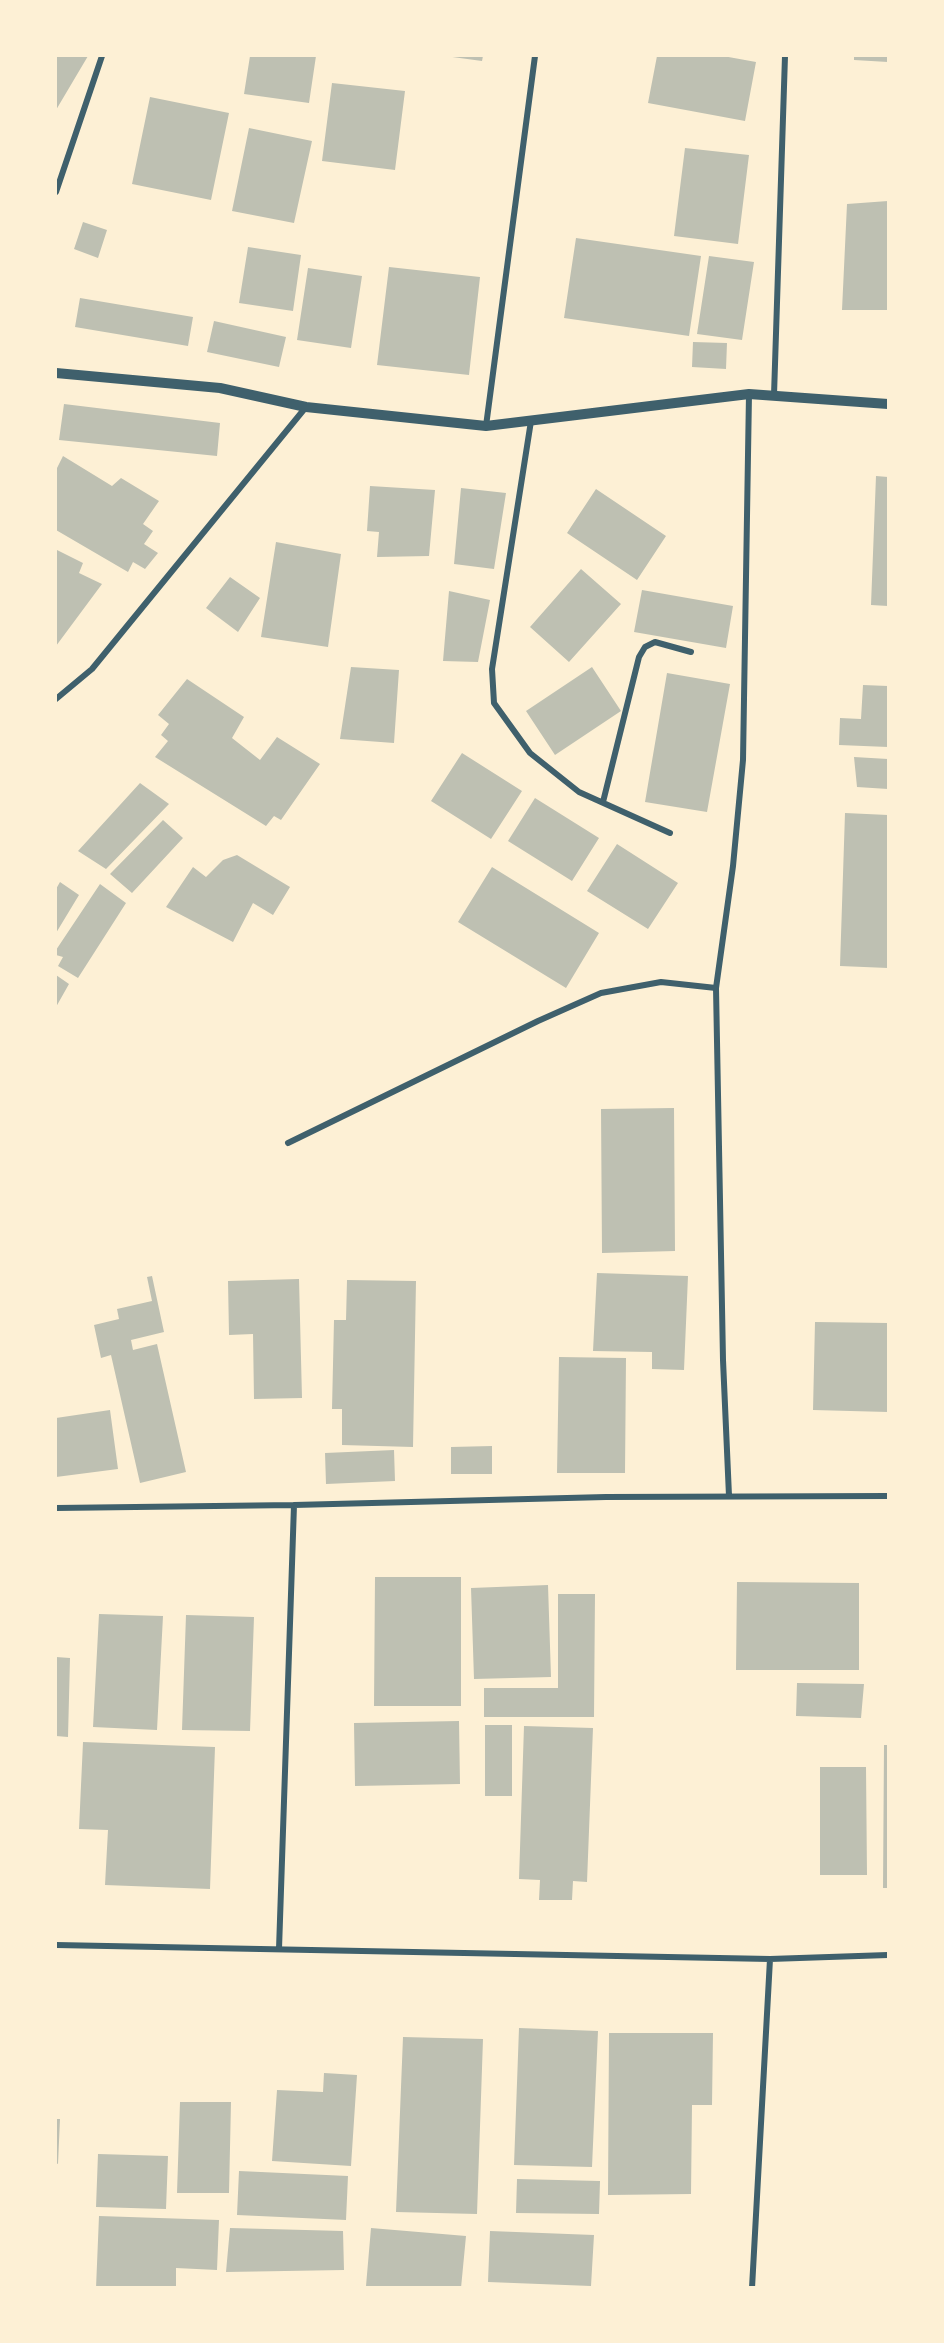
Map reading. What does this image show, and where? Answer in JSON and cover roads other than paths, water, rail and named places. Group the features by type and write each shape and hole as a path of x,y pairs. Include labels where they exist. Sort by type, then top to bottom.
{"street":[{"path":"56,192 102,56"},
{"path":"486,426 535,56"},
{"path":"774,395 785,56"},
{"path":"56,373 220,388 306,407 486,426 749,394 888,404"},
{"path":"729,1496 723,1360 716,988 734,866 743,760 749,394"},
{"path":"56,699 92,669 306,407"},
{"path":"531,421 492,669 494,703 530,753 579,792 670,833"},
{"path":"603,802 639,657 645,647 655,642 691,652"},
{"path":"288,1143 602,993 661,982 716,988"},
{"path":"56,1508 294,1506 606,1497 888,1496"},
{"path":"279,1949 294,1506"},
{"path":"56,1945 770,1959 888,1955"},
{"path":"752,2288 770,1959"}]}
